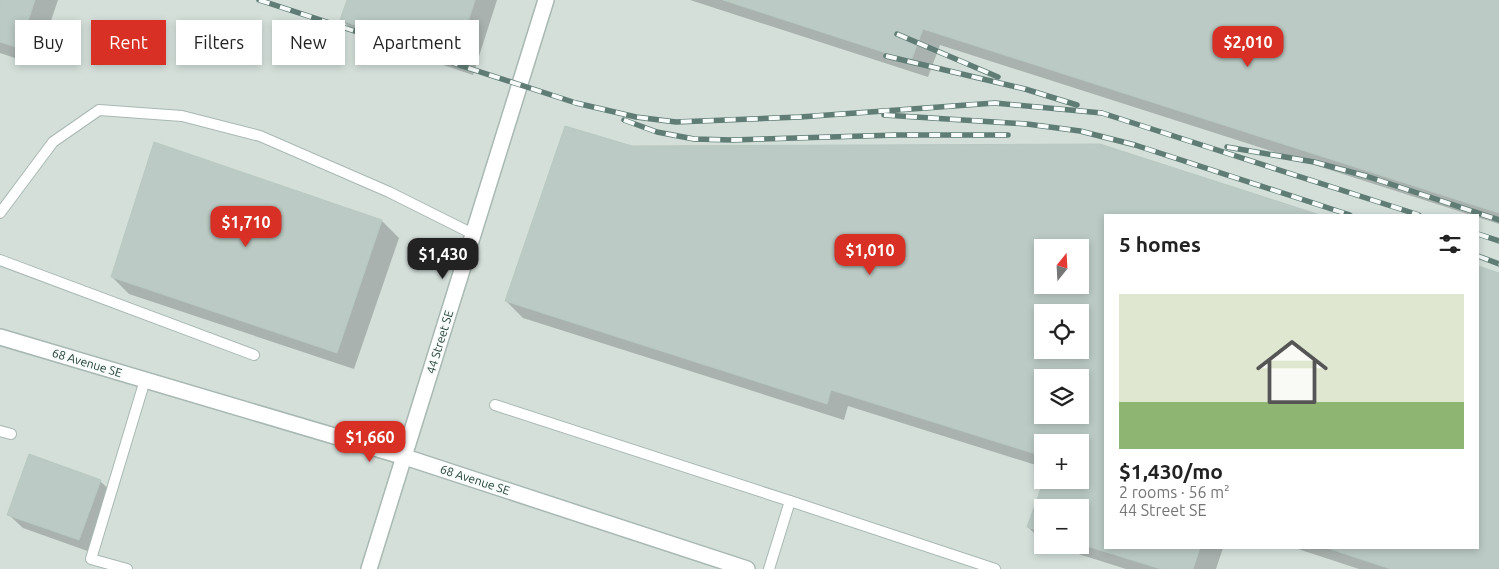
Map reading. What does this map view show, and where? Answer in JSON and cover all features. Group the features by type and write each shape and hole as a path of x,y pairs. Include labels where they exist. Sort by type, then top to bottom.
{"street":[{"name":"44 Street SE","path":"368,569 546,0"},
{"name":"68 Avenue SE","path":"0,337 404,457 747,569"}],"lane":[{"path":"0,213 53,142 99,110 182,116 260,136 390,192 473,234"},
{"path":"0,260 254,355"},
{"path":"126,569 91,559 145,380"},
{"path":"495,405 995,569"},
{"path":"0,431 11,434"},
{"path":"769,569 790,502"}],"shaded area":[{"path":"0,0 1499,0 1499,569 0,569"}],"building":[{"path":"0,0 35,0 28,20 15,20 15,47 0,42"},
{"path":"347,0 475,0 469,20 355,20 355,25 345,22 345,20 340,20"},
{"path":"723,0 1499,0 1499,213 923,29 911,61"},
{"path":"565,126 632,146 1100,144 1317,214 1104,214 1104,549 1200,549 1193,569 1161,569 1089,547 1089,499 1037,499 1041,489 1089,489 1089,434 1034,434 1034,453 831,390 827,404 505,301"},
{"path":"154,142 382,220 337,353 111,277"},
{"path":"1479,266 1499,273 1499,569 1391,569 1330,549 1479,549"},
{"path":"29,454 101,480 79,540 7,515"},
{"path":"1034,508 1034,529 1027,527"}],"railway":[{"path":"259,0 576,103 636,117 676,122 800,117 995,103 1102,113 1416,214"},
{"path":"897,34 998,77"},
{"path":"886,56 1025,89 1077,105"},
{"path":"884,115 1027,124 1080,131 1135,145 1347,214"},
{"path":"624,120 657,132 694,139 1008,135"},
{"path":"1227,147 1314,162 1366,176 1499,220"},
{"path":"1479,234 1499,241"},
{"path":"1479,256 1499,264"}]}
